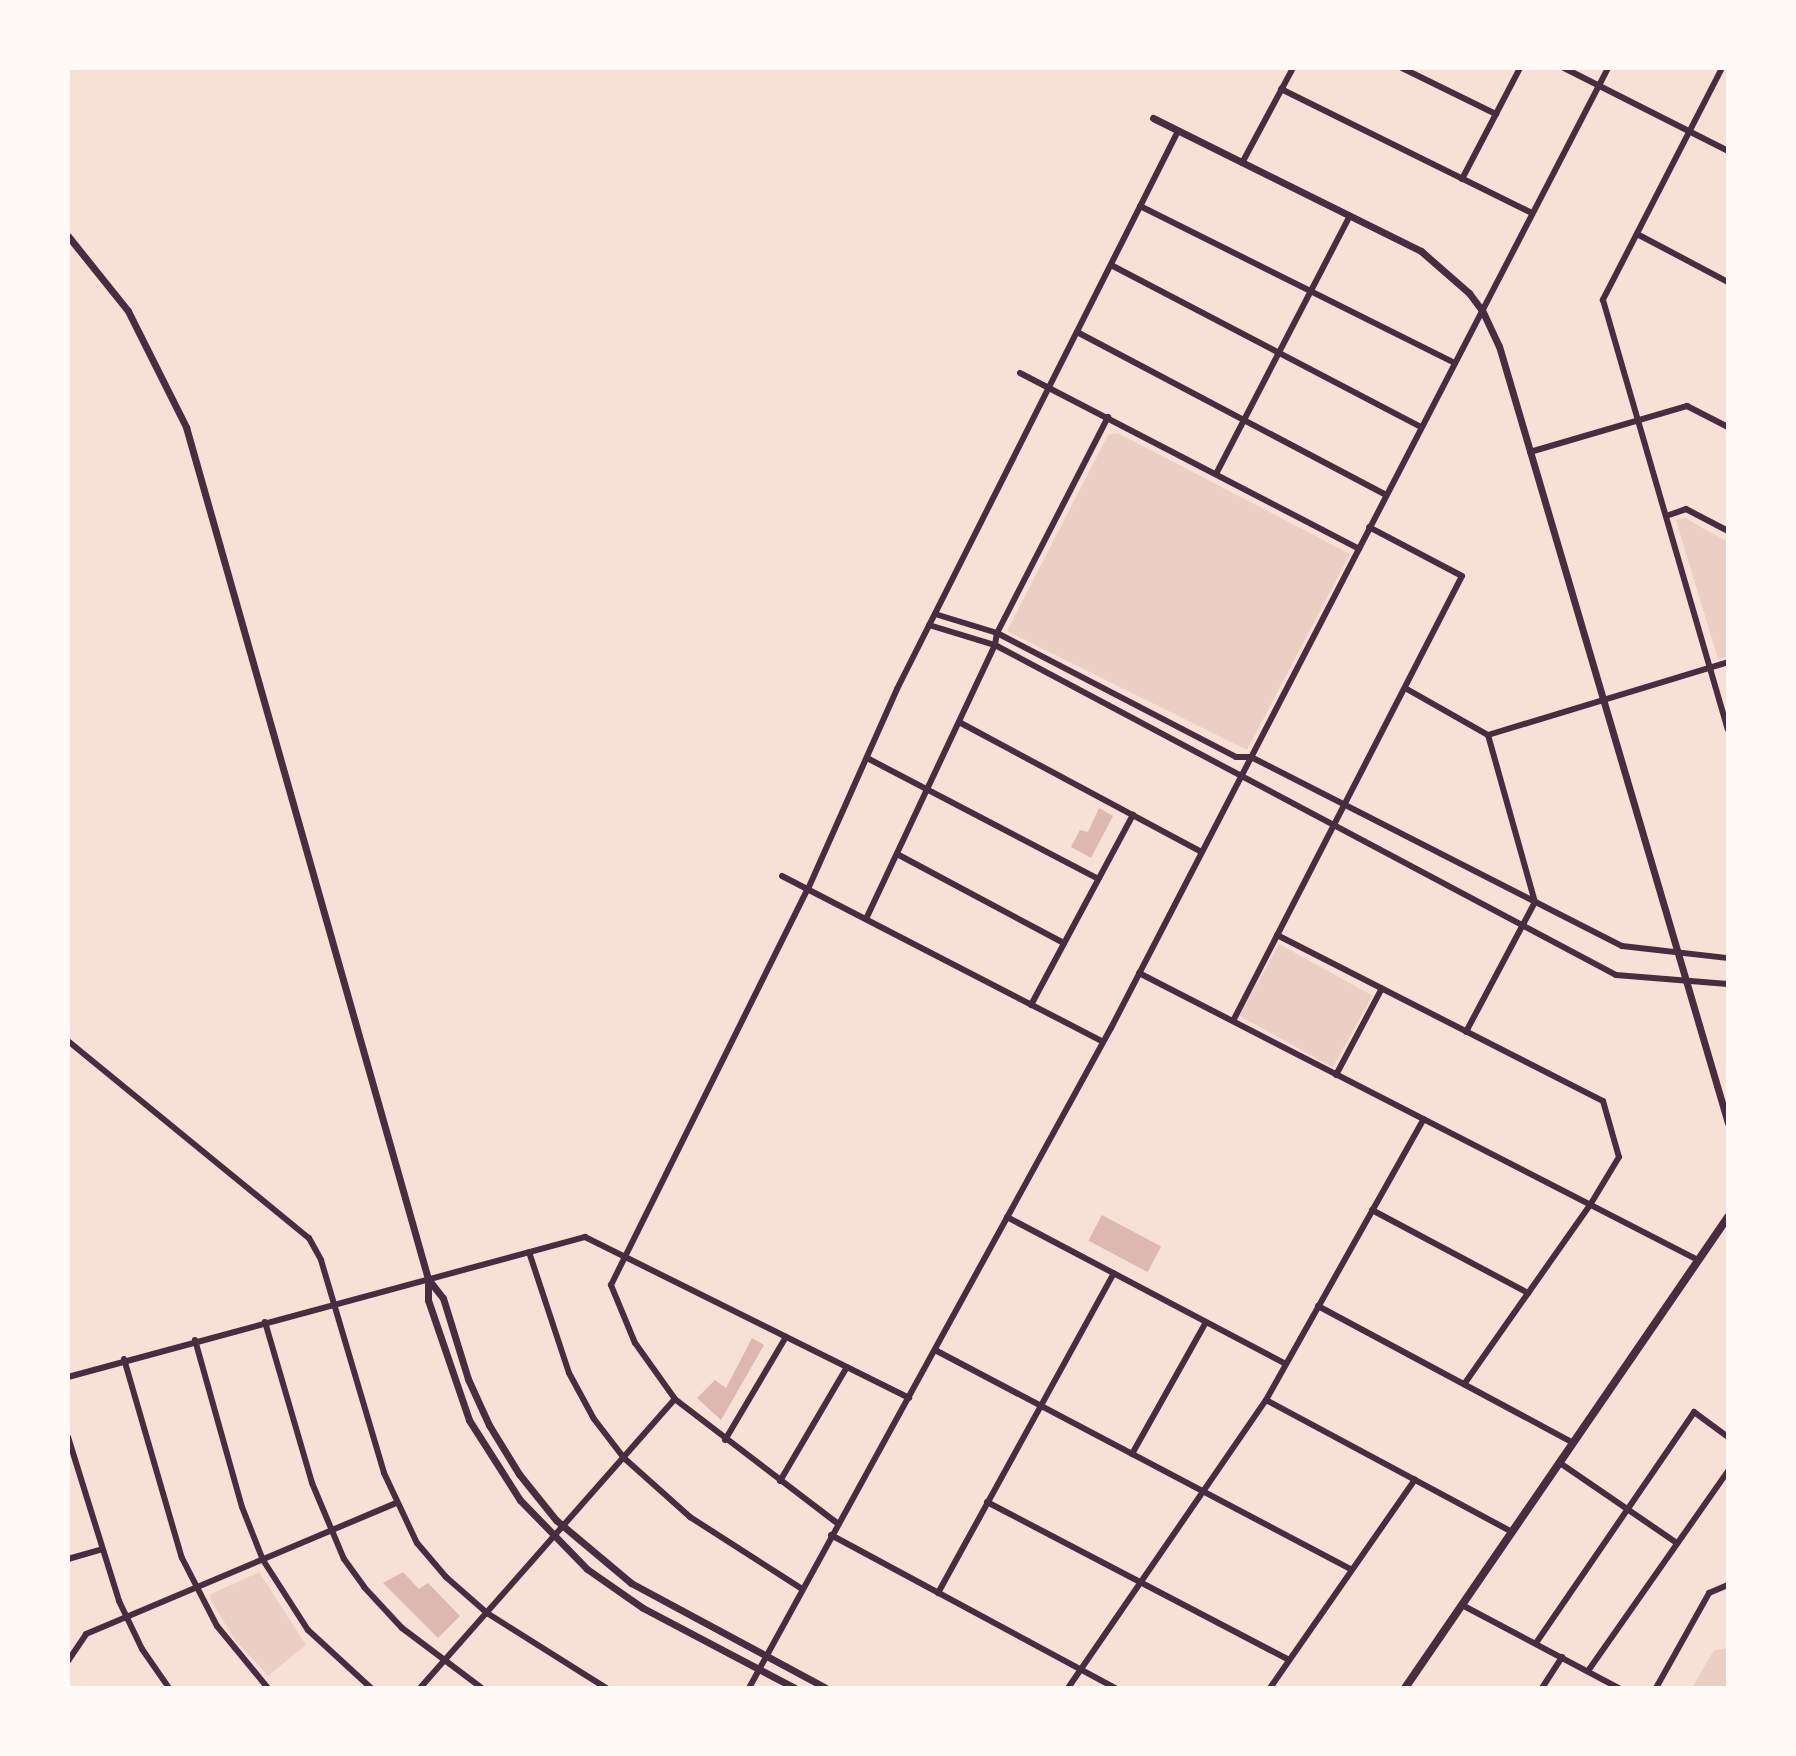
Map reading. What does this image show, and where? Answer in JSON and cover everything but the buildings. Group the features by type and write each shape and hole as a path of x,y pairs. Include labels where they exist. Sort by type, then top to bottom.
{"main road":[{"path":"1405,1688 1728,1217"}],"street":[{"path":"1242,163 1293,68"},
{"path":"1402,68 1496,114"},
{"path":"1462,179 1520,68"},
{"path":"1564,68 1728,151"},
{"path":"749,1688 1103,1042 1608,68"},
{"path":"1722,68 1603,300 1728,729"},
{"path":"1281,89 1532,213"},
{"path":"1153,118 1421,251 1469,293 1482,310 1499,346 1728,1123"},
{"path":"837,1523 675,1399 635,1343 612,1295 611,1285 808,889 929,625 1178,131"},
{"path":"1140,206 1455,363"},
{"path":"1216,474 1350,216"},
{"path":"1637,234 1728,282"},
{"path":"68,236 128,311 186,427 428,1279 428,1300 453,1382 469,1420 503,1477 554,1539 626,1598 795,1688"},
{"path":"1111,265 1421,427"},
{"path":"1077,332 1386,495"},
{"path":"1020,373 1359,549"},
{"path":"1530,452 1687,406 1728,427"},
{"path":"866,919 995,645 997,633 1108,417"},
{"path":"1666,516 1686,509 1728,531"},
{"path":"1233,1021 1462,576 1369,527"},
{"path":"935,614 997,633 1236,757 1251,757 1622,946 1728,958"},
{"path":"929,625 995,645 1232,769 1239,778 1616,975 1728,984"},
{"path":"1488,735 1728,662"},
{"path":"1405,688 1488,735 1535,902 1466,1032"},
{"path":"959,722 1201,852"},
{"path":"867,758 1098,879"},
{"path":"1031,1005 1133,815"},
{"path":"897,854 1064,943"},
{"path":"782,876 1103,1042"},
{"path":"1277,935 1603,1101 1619,1157 1590,1205 1464,1384"},
{"path":"1139,973 1698,1260"},
{"path":"1336,1075 1382,988"},
{"path":"68,1041 199,1151 301,1229 321,1260 384,1473 396,1503 432,1561 487,1613 606,1688"},
{"path":"1068,1688 1266,1400 1424,1119"},
{"path":"1372,1210 1528,1293"},
{"path":"1007,1217 1286,1364"},
{"path":"68,1377 124,1359 585,1237 909,1398"},
{"path":"529,1252 569,1373 594,1419 624,1458 690,1517 802,1589"},
{"path":"938,1593 1114,1273"},
{"path":"428,1279 443,1298 468,1379 489,1425 519,1474 564,1527 631,1583 826,1688"},
{"path":"1318,1306 1573,1443"},
{"path":"265,1322 312,1483 331,1531 353,1573 376,1601 443,1662 482,1688"},
{"path":"1132,1454 1206,1322"},
{"path":"725,1440 786,1337"},
{"path":"195,1340 242,1507 263,1560 308,1630 371,1688"},
{"path":"935,1350 1352,1570"},
{"path":"124,1359 174,1535 196,1589 228,1644 268,1688"},
{"path":"780,1481 847,1367"},
{"path":"420,1688 675,1399"},
{"path":"1266,1400 1512,1532"},
{"path":"1536,1643 1694,1412 1728,1437"},
{"path":"68,1437 127,1618 169,1688"},
{"path":"1560,1463 1677,1543"},
{"path":"68,1473 78,1471"},
{"path":"1588,1671 1728,1471"},
{"path":"1270,1688 1415,1479"},
{"path":"987,1502 1289,1660"},
{"path":"68,1661 86,1634 396,1503"},
{"path":"831,1535 1115,1688"},
{"path":"68,1559 102,1549"},
{"path":"1656,1688 1709,1593 1728,1585"},
{"path":"1462,1605 1619,1688"},
{"path":"1542,1688 1562,1657"}],"shaded area":[{"path":"1118,433 1350,554 1247,750 1007,631 1108,435"},
{"path":"1685,518 1728,542 1728,656 1718,659 1676,520"},
{"path":"1099,808 1113,816 1091,858 1071,847 1080,830 1088,832"},
{"path":"1279,944 1373,996 1333,1068 1239,1016"},
{"path":"1102,1215 1161,1246 1148,1272 1088,1241"},
{"path":"752,1338 764,1345 721,1420 697,1398 715,1380 726,1388"},
{"path":"259,1572 306,1645 268,1676 235,1640 210,1599 211,1594"},
{"path":"403,1572 419,1589 428,1583 460,1616 438,1638 383,1583"},
{"path":"1728,1648 1728,1688 1692,1688 1714,1650"}]}
